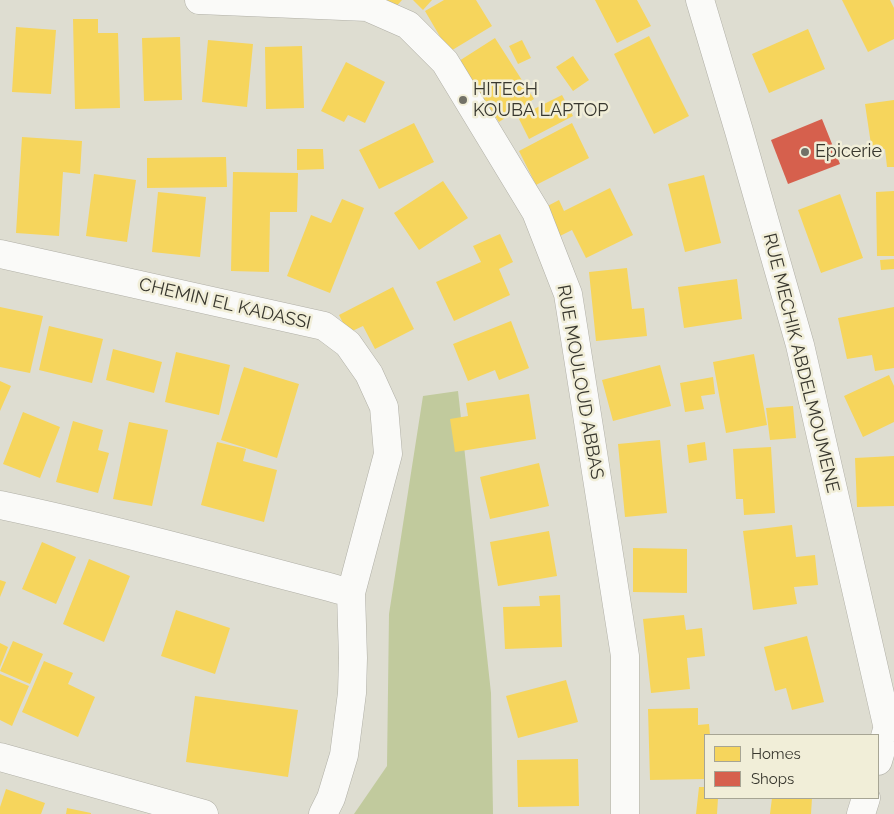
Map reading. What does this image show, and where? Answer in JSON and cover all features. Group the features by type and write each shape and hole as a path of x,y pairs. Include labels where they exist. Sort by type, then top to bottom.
{"street":[{"name":"RUE MOULOUD ABBAS","path":"199,0 367,7 408,25 446,62 536,212 568,294 625,656 625,814"},
{"name":"RUE MECHIK ABDELMOUMENE","path":"700,0 800,346 888,729"},
{"name":"CHEMIN EL KADASSI","path":"0,254 324,326 348,344 368,374 384,407 388,454 351,593 353,658 351,702 344,755 331,798 323,814"},
{"path":"0,504 174,546 351,593"},
{"path":"879,758 894,703"},
{"path":"0,757 204,814"},
{"path":"861,814 866,799"}],"green space":[{"path":"458,391 491,693 493,814 354,814 387,766 389,614 423,396"}],"building: Homes":[{"path":"385,0 402,0 394,9"},
{"path":"413,0 432,0 423,10"},
{"path":"444,0 476,0 492,26 449,52 425,11"},
{"path":"595,0 637,0 651,26 617,43"},
{"path":"842,0 890,0 894,8 894,39 868,52"},
{"path":"73,19 98,19 98,33 118,33 120,108 75,109"},
{"path":"16,27 56,30 51,94 12,92"},
{"path":"808,29 825,69 769,93 752,54"},
{"path":"649,36 689,116 654,134 614,54"},
{"path":"180,37 182,100 144,101 142,38"},
{"path":"495,38 534,99 499,122 459,61"},
{"path":"208,40 253,44 247,107 202,102"},
{"path":"522,40 531,58 518,64 509,46"},
{"path":"302,46 304,108 266,109 265,47"},
{"path":"573,56 589,80 573,91 556,67"},
{"path":"346,62 385,82 365,123 348,115 344,122 321,111"},
{"path":"562,95 573,116 529,139 518,117"},
{"path":"894,100 894,167 887,167 885,149 872,151 865,104"},
{"path":"414,123 434,162 379,189 359,150"},
{"path":"572,123 589,158 536,185 519,151"},
{"path":"22,137 82,141 80,174 63,172 59,236 16,233"},
{"path":"297,149 323,149 324,169 297,170"},
{"path":"226,157 227,187 147,188 147,158"},
{"path":"233,172 298,173 297,212 270,212 269,272 231,271"},
{"path":"94,174 136,180 127,242 86,236"},
{"path":"704,175 721,243 685,252 668,184"},
{"path":"443,181 468,218 419,250 394,213"},
{"path":"610,188 633,235 586,258 572,230 552,240 538,211 559,200 564,211"},
{"path":"894,191 894,256 877,256 876,192"},
{"path":"158,192 206,197 200,257 152,252"},
{"path":"840,194 863,258 821,273 798,210"},
{"path":"342,199 364,208 330,293 287,276 311,215 331,223"},
{"path":"500,234 513,262 499,269 510,295 454,321 436,282 481,262 473,246"},
{"path":"894,259 894,269 881,270 880,260"},
{"path":"627,268 632,309 644,308 647,336 596,341 589,272"},
{"path":"737,279 742,319 684,328 678,287"},
{"path":"393,287 414,329 375,349 363,326 348,333 339,315"},
{"path":"0,307 43,316 30,373 0,367"},
{"path":"894,307 894,368 875,371 872,355 847,359 838,318"},
{"path":"511,321 529,368 499,380 495,370 468,381 453,344"},
{"path":"49,326 103,339 92,383 39,370"},
{"path":"113,349 162,362 154,393 106,380"},
{"path":"176,352 230,365 219,415 165,402"},
{"path":"754,354 767,425 726,433 713,362"},
{"path":"660,365 671,406 613,421 602,380"},
{"path":"244,367 299,384 277,458 221,440"},
{"path":"889,375 894,386 894,422 863,437 844,396"},
{"path":"713,377 715,394 701,396 704,409 685,412 680,383"},
{"path":"0,381 11,386 0,411"},
{"path":"529,394 536,439 455,452 450,419 468,416 466,403"},
{"path":"793,406 796,438 770,440 766,408"},
{"path":"23,412 60,427 40,478 3,464"},
{"path":"73,421 103,430 98,450 109,453 98,493 56,482"},
{"path":"129,422 168,430 152,506 113,499"},
{"path":"660,440 667,513 625,517 618,444"},
{"path":"217,442 246,449 243,461 277,470 264,522 201,505"},
{"path":"705,442 707,460 689,463 687,445"},
{"path":"771,447 775,513 744,515 743,499 736,499 733,449"},
{"path":"894,456 894,506 857,507 855,458"},
{"path":"539,463 549,506 490,519 480,477"},
{"path":"792,525 796,557 815,555 818,585 794,587 797,604 753,610 743,531"},
{"path":"549,531 557,576 498,586 490,542"},
{"path":"42,542 76,557 56,604 22,589"},
{"path":"633,548 687,549 687,593 633,592"},
{"path":"89,559 130,576 104,642 63,624"},
{"path":"0,580 6,582 0,597"},
{"path":"560,595 562,647 505,649 503,607 540,606 539,596"},
{"path":"176,610 230,628 215,674 161,656"},
{"path":"684,615 686,630 702,628 705,656 687,658 690,689 651,693 643,619"},
{"path":"807,636 824,702 792,710 786,688 775,691 764,647"},
{"path":"13,641 43,654 30,684 0,671"},
{"path":"0,643 8,647 0,667"},
{"path":"44,661 73,673 68,684 95,697 78,737 22,712"},
{"path":"0,674 29,686 12,726 0,720"},
{"path":"566,680 578,722 518,738 506,696"},
{"path":"195,696 298,710 288,777 186,762"},
{"path":"698,708 698,725 709,724 710,734 704,734 704,779 650,780 648,709"},
{"path":"578,759 579,806 518,807 517,760"},
{"path":"699,787 704,787 704,799 718,799 717,814 696,814"},
{"path":"6,789 45,803 41,814 0,814 0,807"},
{"path":"772,799 812,799 811,814 770,814"},
{"path":"67,808 91,813 91,814 66,814"}],"building: Shops":[{"name":"Epicerie","path":"822,119 840,164 788,184 771,140"}],"place":[{"name":"HITECH KOUBA LAPTOP","path":"463,100"},
{"name":"Epicerie","path":"805,152"}]}
